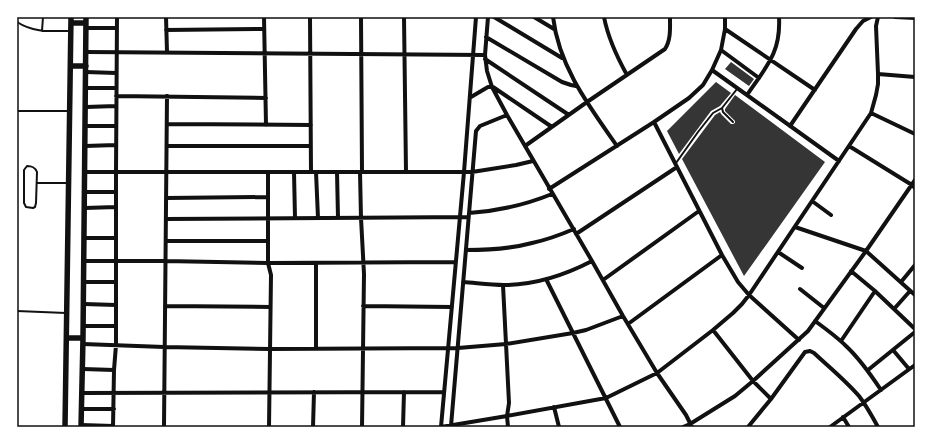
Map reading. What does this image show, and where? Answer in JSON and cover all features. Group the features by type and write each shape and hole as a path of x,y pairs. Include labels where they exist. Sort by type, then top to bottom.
{"main road":[{"path":"65,427 71,20 86,23 84,304 81,426"},
{"path":"71,66 86,66"},
{"path":"67,338 83,341"}],"street":[{"path":"81,426 113,426 116,345 117,17"},
{"path":"166,17 167,52"},
{"path":"264,17 266,125"},
{"path":"310,17 311,146 318,218"},
{"path":"361,17 361,218 364,274 362,427"},
{"path":"404,17 406,172"},
{"path":"476,17 471,97 440,427 606,398 657,373 713,330 738,308 749,295 871,113 876,95 878,74 876,26 878,17"},
{"path":"488,17 485,57 492,87 623,316 657,373 686,415 690,426"},
{"path":"494,17 563,58"},
{"path":"534,17 554,29"},
{"path":"553,17 554,29 563,58 576,86 617,146"},
{"path":"604,17 611,44 627,75"},
{"path":"525,146 665,49 668,46 670,36 670,17"},
{"path":"549,189 654,122 689,98 703,85 721,50 725,29 725,17"},
{"path":"747,95 771,60 776,50 780,31 779,17"},
{"path":"790,126 859,25 863,21 872,17 876,26"},
{"path":"895,17 915,18"},
{"path":"86,23 116,28"},
{"path":"166,30 264,29"},
{"path":"725,29 815,90"},
{"path":"486,37 562,82 571,86 576,86"},
{"path":"721,50 759,78"},
{"path":"86,52 473,55 485,57 569,115"},
{"path":"712,70 838,161"},
{"path":"86,72 116,73"},
{"path":"878,74 915,77"},
{"path":"471,97 488,87 495,88 552,127"},
{"path":"86,88 116,88"},
{"path":"116,96 266,98"},
{"path":"164,427 167,96"},
{"path":"86,107 116,106"},
{"path":"871,113 915,134"},
{"path":"451,426 475,135 480,126 507,115"},
{"path":"654,122 722,255 738,282 749,295 799,340"},
{"path":"167,124 311,125"},
{"path":"86,126 116,126"},
{"path":"85,146 116,145"},
{"path":"166,146 311,146"},
{"path":"849,146 913,186"},
{"path":"85,172 472,172 533,161"},
{"path":"576,234 676,165"},
{"path":"268,172 268,263 270,270 270,427"},
{"path":"294,172 295,218"},
{"path":"337,172 338,218"},
{"path":"683,427 690,426 734,396 753,381 808,331 913,186 915,180"},
{"path":"85,192 116,192"},
{"path":"166,218 460,218 503,209 552,194"},
{"path":"166,198 268,197"},
{"path":"812,202 831,215"},
{"path":"85,208 116,207"},
{"path":"603,280 699,211"},
{"path":"795,227 866,251 915,295"},
{"path":"466,250 510,248 532,244 574,230"},
{"path":"84,238 116,238"},
{"path":"166,241 268,241"},
{"path":"778,252 802,268"},
{"path":"628,324 722,255"},
{"path":"84,261 268,263 456,262"},
{"path":"463,282 503,285 517,284 546,279 577,269 592,261"},
{"path":"316,263 316,348"},
{"path":"901,282 915,265"},
{"path":"851,271 875,291 915,331 868,370"},
{"path":"546,279 620,427"},
{"path":"84,282 116,282"},
{"path":"503,285 509,408 507,416 508,427"},
{"path":"800,289 824,308"},
{"path":"894,309 910,290"},
{"path":"841,341 875,291"},
{"path":"84,304 116,305"},
{"path":"165,306 270,307"},
{"path":"363,306 452,306"},
{"path":"83,341 164,348 448,349 506,344 573,333 586,330 623,316"},
{"path":"815,321 841,341 854,354 868,370 881,390"},
{"path":"83,326 116,326"},
{"path":"713,330 753,381 771,399"},
{"path":"748,427 771,399 805,352 810,350 849,385 864,402 878,427"},
{"path":"893,350 909,369"},
{"path":"830,427 915,364"},
{"path":"82,369 114,370"},
{"path":"314,392 314,427"},
{"path":"403,427 404,392"},
{"path":"82,393 444,392"},
{"path":"554,407 559,427"},
{"path":"81,409 114,409"},
{"path":"843,417 849,427"}],"lane":[{"path":"42,31 43,17"},
{"path":"17,22 33,30 71,32"},
{"path":"676,165 713,112 722,108 737,89"},
{"path":"722,108 722,111 733,122"},
{"path":"17,111 70,111"},
{"path":"27,166 32,166 36,169 37,184 36,205 33,208 28,208 24,203 24,170 27,166"},
{"path":"37,184 69,183"},
{"path":"17,311 67,313"}],"building":[{"path":"731,62 754,79 749,86 725,69"},
{"path":"716,82 731,93 720,106 711,111 679,154 667,131"},
{"path":"735,95 825,162 744,276 682,159 715,115 720,112 731,124 735,123 725,109"}]}
